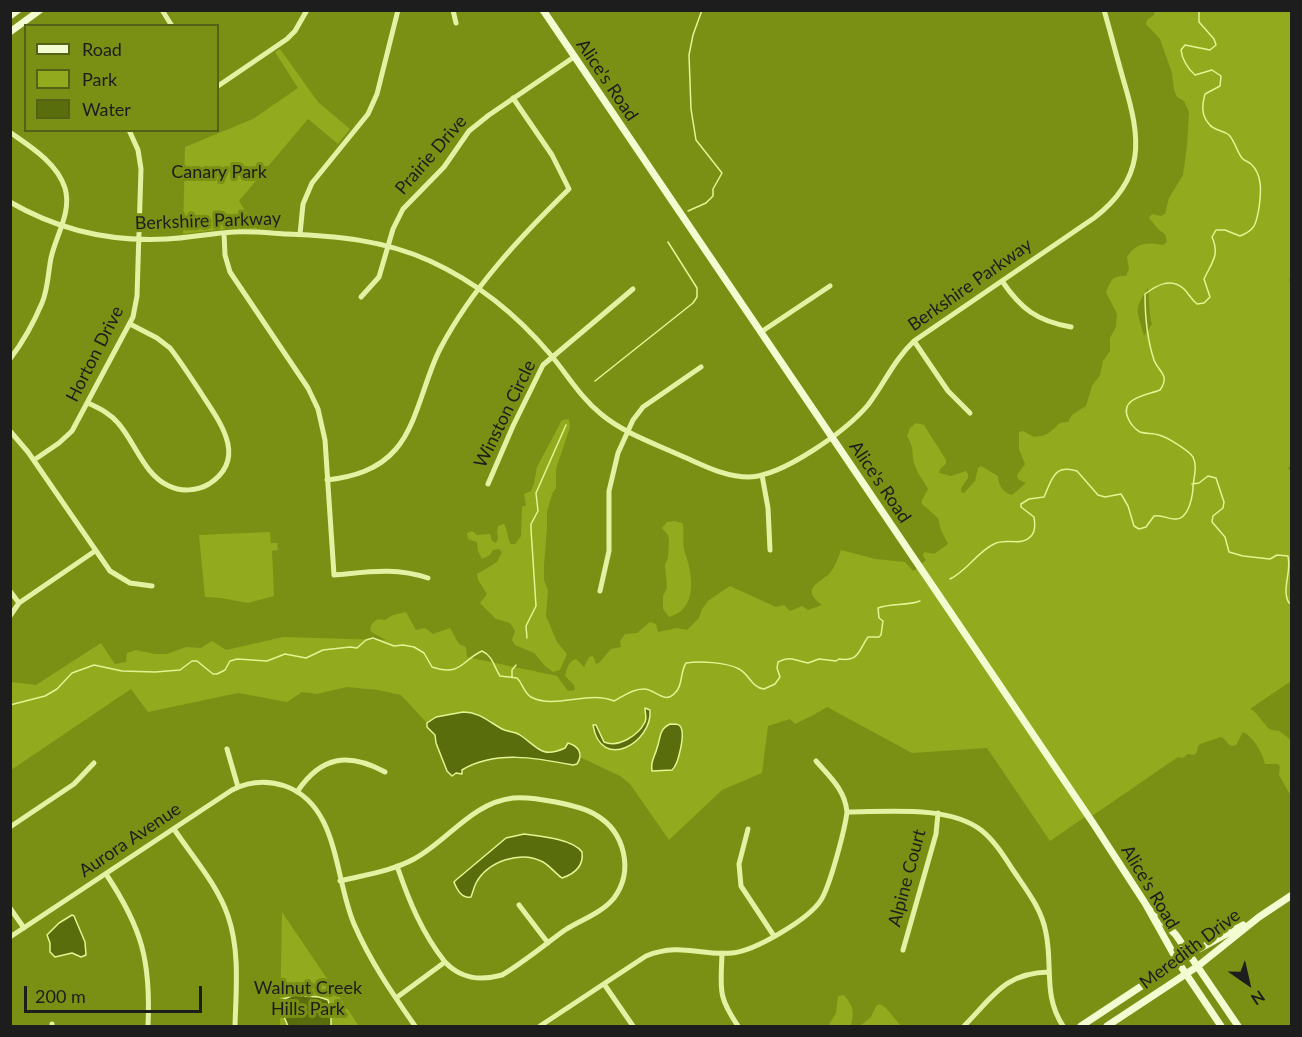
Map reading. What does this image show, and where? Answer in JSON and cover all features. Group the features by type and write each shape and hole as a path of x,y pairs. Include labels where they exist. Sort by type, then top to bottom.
{"main road":[{"path":"10,16 18,10"},
{"path":"10,32 40,10"},
{"name":"Alice's Road","path":"543,10 1145,903 1178,962 1221,1026"},
{"name":"Meredith Drive","path":"1107,1026 1198,966 1259,917 1292,895"},
{"path":"1145,903 1176,935 1238,1026"},
{"name":"Meredith Drive","path":"1081,1026 1190,954 1259,917"}],"street":[{"path":"162,10 171,24"},
{"path":"219,85 287,39 302,22 307,10"},
{"path":"300,234 303,204 312,183 373,105 398,10"},
{"path":"453,10 456,23"},
{"name":"Berkshire Parkway","path":"10,202 62,226 105,237 138,240 224,233 300,234 343,237 389,246 446,269 480,290 527,330 552,356 590,404 628,432 724,474 748,477 762,475 789,465 832,436 861,412 874,397 895,362 914,341 1106,209 1121,192 1131,171 1137,146 1135,123 1104,10"},
{"name":"Prairie Drive","path":"361,297 379,277 397,219 409,200 444,167 463,139 478,123 574,57"},
{"path":"327,480 362,473 381,462 395,450 410,428 425,382 442,345 458,319 518,242 569,189 552,155 513,98"},
{"name":"Horton Drive","path":"34,460 66,438 72,431 130,324 136,308 141,169 138,150 130,132"},
{"path":"10,359 44,300 52,257 67,201 61,180 53,168 37,152 11,133"},
{"path":"224,233 225,255 230,272 314,398 324,432 334,574 395,570 428,578"},
{"path":"1002,281 1026,310 1046,321 1071,327"},
{"path":"761,332 830,286"},
{"name":"Winston Circle","path":"488,484 539,371 552,356 633,289"},
{"path":"88,403 119,423 151,471 169,486 183,490 198,489 211,482 222,472 229,446 223,426 170,348 158,338 130,324"},
{"path":"914,341 948,391 970,413"},
{"path":"600,591 609,551 610,478 618,453 637,414 648,402 701,367"},
{"path":"10,431 34,460 110,571 130,583 152,586"},
{"path":"762,475 768,508 770,550"},
{"path":"10,616 19,603 95,551"},
{"path":"10,591 19,603"},
{"path":"227,749 237,787"},
{"path":"385,772 360,761 335,761 315,771 297,792 313,805 326,824 352,921 362,942 415,1026"},
{"path":"540,1026 636,962 657,951 679,948 722,953 742,951 753,948 774,936 810,912 823,897 847,812 841,790 816,761"},
{"path":"10,827 74,784 94,763"},
{"name":"Aurora Avenue","path":"10,937 237,787 254,783 273,783 297,792"},
{"path":"340,881 411,861 434,847 481,808 501,800 525,798 582,809 598,816 614,832 623,850 625,872 620,889 600,911 575,924 502,975 478,979 455,971 445,962 417,918 397,866"},
{"path":"847,812 938,813 955,817 981,830 996,846 1040,913 1046,933 1051,1003 1063,1026"},
{"name":"Alpine Court","path":"903,950 936,834 938,813"},
{"path":"174,829 208,879 228,916 237,964 235,1026"},
{"path":"748,829 739,864 741,886 774,936"},
{"path":"106,874 132,916 143,948 148,980 148,1026"},
{"path":"519,905 548,943"},
{"path":"10,908 24,928"},
{"path":"722,953 721,993 727,1010 738,1026"},
{"path":"396,998 445,962"},
{"path":"964,1026 1006,984 1026,974 1049,972"},
{"path":"604,984 633,1026"}],"green space":[{"path":"1155,11 1291,11 1292,277 1289,279 1292,293 1292,465 1288,468 1292,473 1291,681 1250,709 1268,728 1279,731 1291,740 1291,796 1279,775 1278,764 1265,764 1257,745 1243,732 1236,745 1233,746 1221,737 1200,744 1194,755 1178,757 1092,816 921,564 926,560 923,556 924,552 934,554 948,544 938,518 922,504 928,489 915,467 912,448 907,436 910,428 916,423 924,425 946,460 946,464 939,473 951,476 966,471 968,474 961,492 964,493 975,481 978,468 981,466 998,476 1002,488 1012,495 1026,483 1018,479 1017,475 1025,464 1019,449 1019,432 1023,431 1034,437 1047,434 1060,424 1068,422 1072,415 1086,406 1092,386 1100,375 1103,361 1110,351 1110,338 1116,327 1117,314 1106,292 1115,277 1126,276 1129,269 1127,257 1134,248 1143,244 1163,245 1167,242 1165,234 1149,218 1152,214 1161,216 1165,214 1169,198 1183,175 1189,112 1184,101 1177,97 1174,90 1172,73 1160,39 1146,24 1147,20 1154,15","holes":["1148,288 1152,324 1144,336 1138,316 1138,307"]},
{"name":"Canary Park","path":"280,49 318,102 350,129 338,144 308,119 239,201 257,229 223,229 183,234 185,147 253,119 298,88 275,52"},
{"path":"569,419 570,427 556,469 556,488 547,512 544,565 544,580 548,590 546,616 557,642 567,654 560,670 553,672 534,653 515,645 512,640 515,631 510,623 496,619 480,603 487,594 477,574 497,562 502,552 499,549 493,550 490,555 482,559 477,542 468,539 467,533 472,531 477,535 490,534 492,541 496,543 498,526 504,524 511,544 515,544 521,536 522,507 526,505 524,494 531,491 537,467 562,420"},
{"path":"675,521 683,525 691,590 685,607 669,617 663,609 663,596 667,588 665,565 668,558 669,540 662,528 667,522"},
{"path":"270,532 271,543 277,543 278,550 272,551 274,596 248,603 205,597 199,535"},
{"path":"841,550 876,559 905,562 913,571 917,569 1085,817 1050,841 987,748 912,753 827,707 795,724 790,719 768,726 762,773 722,790 669,840 630,784 620,776 580,757 576,746 568,743 565,748 550,753 536,750 520,735 502,729 490,720 471,713 463,712 436,717 427,723 401,695 378,690 347,687 317,694 302,692 287,702 238,693 148,712 131,689 11,770 11,682 36,685 101,643 115,664 126,662 127,653 136,650 167,654 186,647 201,648 212,641 226,650 283,637 386,640 371,632 372,624 378,619 385,620 393,615 406,612 416,630 425,628 433,634 450,628 459,644 466,647 467,657 557,676 568,691 575,690 574,685 565,676 573,660 576,659 584,667 589,657 593,656 596,664 599,663 611,649 621,647 620,641 625,634 637,633 650,622 656,624 658,632 677,628 687,630 699,618 709,600 730,586 776,607 784,605 790,611 802,606 808,610 822,605 815,599 812,590 832,571"},
{"name":"Walnut Creek Hills Park","path":"282,912 359,1026 280,1026"},
{"path":"844,995 852,1010 851,1026 828,1026 836,1013 838,996"},
{"path":"880,1004 901,1026 860,1026 871,1017 876,1006"}],"water":[{"path":"645,708 650,710 649,722 643,733 626,748 615,750 606,747 598,739 593,725 596,725 604,742 615,743 627,740 638,732 645,722"},
{"path":"463,712 479,715 504,730 518,734 545,752 557,751 565,748 568,743 572,744 579,750 579,760 573,765 531,758 502,758 475,764 462,770 462,774 456,773 452,776 447,771 435,735 427,727 427,723 436,717"},
{"path":"670,724 681,728 682,741 677,762 672,770 652,771 652,762 660,734"},
{"path":"524,834 556,839 578,848 582,852 580,866 562,878 546,864 534,859 525,857 506,860 481,875 471,897 465,897 460,893 454,882 456,880 506,838"},
{"path":"72,915 85,942 86,955 81,957 72,953 55,957 50,952 47,935 59,923"},
{"path":"300,993 301,996 328,1000 331,1026 288,1026 282,1012 281,1000"}],"waterway":[{"path":"688,211 706,203 713,196 713,189 722,173 696,140 691,109 689,55 702,10"},
{"path":"950,579 988,547 999,542 1019,542 1028,539 1035,529 1034,517 1021,507 1021,504 1029,499 1044,497 1054,475 1063,470 1077,471 1098,495 1105,497 1121,494 1128,506 1134,526 1139,529 1146,527 1154,516 1180,518 1189,508 1195,473 1193,457 1167,438 1138,431 1130,422 1126,411 1127,406 1136,398 1160,390 1164,382 1150,344 1145,294 1159,285 1174,283 1184,289 1197,304 1204,303 1210,297 1204,279 1215,254 1212,237 1216,230 1225,230 1240,236 1252,228 1257,218 1261,190 1255,168 1241,157 1229,135 1211,126 1203,113 1205,94 1220,86 1221,76 1212,70 1195,75 1183,57 1181,50 1185,45 1210,50 1216,45 1214,39 1199,22 1199,10"},
{"path":"595,381 693,303 697,297 697,288 668,242"},
{"path":"527,638 526,626 536,606 531,529 531,524 538,511 536,493 566,425"},
{"path":"1192,484 1199,483 1208,476 1216,478 1224,502 1223,508 1213,516 1212,522 1225,537 1229,552 1270,559 1277,555 1288,556 1286,592 1289,603 1292,603"},
{"path":"10,705 45,696 57,689 72,673 94,665 122,671 155,672 180,670 192,661 197,661 213,674 217,674 225,670 230,661 237,659 267,661 285,654 306,658 323,650 357,648 366,640 373,638 394,646 414,647 424,653 432,667 442,670 455,669 482,651 491,659 500,676 517,678 531,697 550,702 593,698 614,701 640,689 652,691 663,697 670,697 679,687 686,663 692,662 734,667 742,671 756,686 764,689 775,684 780,677 778,662 783,660 790,659 808,663 819,659 836,661 855,657 868,637 881,635 883,621 879,618 878,608 920,601"},
{"path":"512,677 512,670 516,665"}]}
